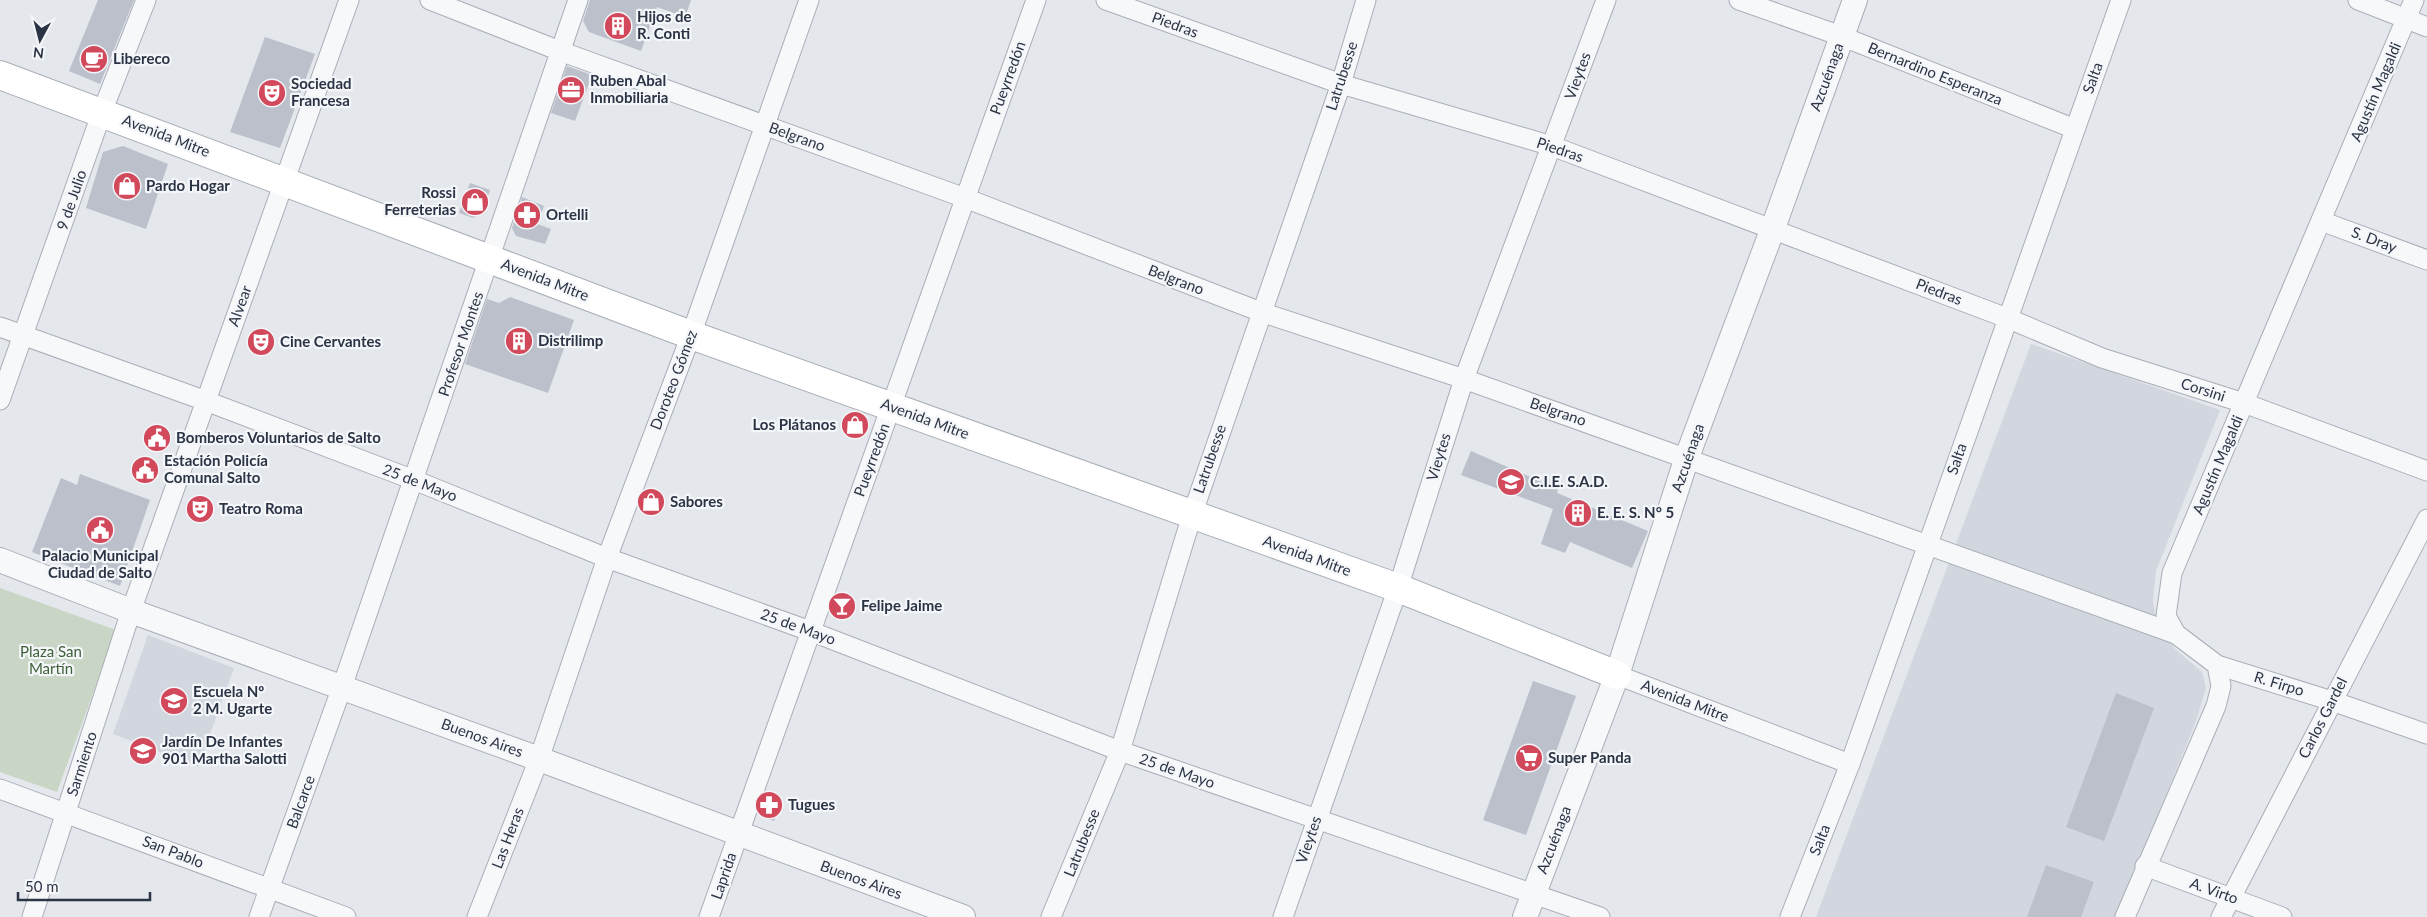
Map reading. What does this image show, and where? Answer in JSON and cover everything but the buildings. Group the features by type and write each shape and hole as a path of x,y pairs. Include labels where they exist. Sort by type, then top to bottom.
{"main road":[{"name":"Avenida Mitre","path":"0,75 286,181 691,336 1398,588 1617,675"}],"street":[{"name":"9 de Julio","path":"0,400 102,112 146,0"},
{"name":"Alvear","path":"131,612 349,0"},
{"name":"Belgrano","path":"430,0 560,51 965,198 1261,312 1464,379 2176,634"},
{"name":"Profesor Montes","path":"342,687 578,0"},
{"name":"Doroteo Gómez","path":"540,759 607,558 691,336 809,0"},
{"name":"Pueyrredón","path":"738,834 1036,0"},
{"name":"Piedras","path":"1106,0 1341,84 1552,146 2007,318"},
{"name":"Latrubesse","path":"1052,917 1120,751 1192,515 1341,84 1366,0"},
{"name":"Vieytes","path":"1283,917 1398,588 1464,379 1606,0"},
{"name":"Bernardino Esperanza","path":"1739,0 1841,36 2075,129"},
{"name":"Azcuénaga","path":"1525,917 1617,675 1687,458 1773,228 1854,0"},
{"name":"Salta","path":"1790,917 1850,764 2121,0"},
{"path":"2358,0 2427,27"},
{"name":"Agustín Magaldi","path":"2176,634 2166,616 2172,573 2414,0"},
{"name":"S. Dray","path":"2321,221 2427,260"},
{"name":"Corsini","path":"2007,318 2102,358 2244,403 2427,471"},
{"name":"25 de Mayo","path":"0,327 206,401 414,480 607,558 810,631 1120,751 1600,917"},
{"name":"Carlos Gardel","path":"2221,917 2427,519"},
{"name":"Buenos Aires","path":"0,560 131,612 540,759 963,917"},
{"name":"Sarmiento","path":"32,917 131,612"},
{"path":"2125,917 2145,866 2216,706 2222,686 2217,665 2176,634"},
{"name":"R. Firpo","path":"2217,665 2332,701 2427,734"},
{"name":"Avenida Mitre","path":"1617,675 1850,764"},
{"name":"Balcarce","path":"259,917 342,687"},
{"name":"Las Heras","path":"477,917 540,759"},
{"name":"San Pablo","path":"0,788 346,917"},
{"name":"Laprida","path":"709,917 738,834"},
{"name":"A. Virto","path":"2145,866 2282,917"}],"shaded area":[{"path":"2031,344 2220,410 2156,571 2153,602 2158,628 2175,649 2202,672 2206,688 2196,721 2117,917 1816,917"},
{"name":"Escuela Nº 2 M. Ugarte","path":"148,635 234,668 198,767 113,734"}],"green space":[{"name":"Plaza San Martín","path":"0,588 116,630 57,792 0,772"}],"place":[{"name":"Hijos de R. Conti","path":"618,26"},
{"name":"Libereco","path":"94,59"},
{"name":"Ruben Abal Inmobiliaria","path":"571,90"},
{"name":"Sociedad Francesa","path":"272,93"},
{"name":"Pardo Hogar","path":"127,186"},
{"name":"Rossi Ferreterias","path":"475,202"},
{"name":"Ortelli","path":"527,215"},
{"name":"Distrilimp","path":"519,341"},
{"name":"Cine Cervantes","path":"261,342"},
{"name":"Los Plátanos","path":"855,425"},
{"name":"Bomberos Voluntarios de Salto","path":"157,438"},
{"name":"Estación Policía Comunal Salto","path":"145,470"},
{"name":"C.I.E. S.A.D.","path":"1511,482"},
{"name":"Sabores","path":"651,502"},
{"name":"Teatro Roma","path":"200,509"},
{"name":"E. E. S. N° 5","path":"1578,513"},
{"name":"Palacio Municipal Ciudad de Salto","path":"100,530"},
{"name":"Felipe Jaime","path":"842,606"},
{"name":"Escuela Nº 2 M. Ugarte","path":"174,701"},
{"name":"Jardín De Infantes 901 Martha Salotti","path":"143,751"},
{"name":"Super Panda","path":"1529,758"},
{"name":"Tugues","path":"769,805"}]}
